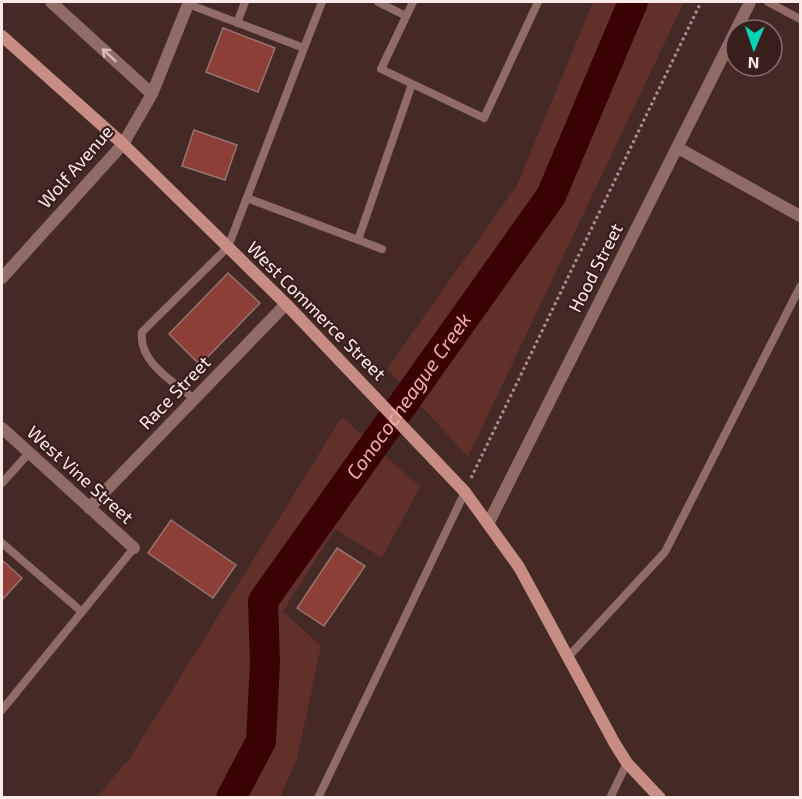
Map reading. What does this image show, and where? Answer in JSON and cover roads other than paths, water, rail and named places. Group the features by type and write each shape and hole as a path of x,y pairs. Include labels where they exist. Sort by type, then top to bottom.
{"street":[{"path":"51,2 152,94"},
{"name":"Hood Street","path":"742,18 750,2"},
{"name":"Wolf Avenue","path":"2,278 123,144 152,94 188,3"},
{"name":"West Commerce Street","path":"2,36 123,144 286,304 465,492 489,522 519,567 627,763 660,798"},
{"name":"Hood Street","path":"489,522 724,54"},
{"path":"678,148 801,216"},
{"name":"Race Street","path":"89,508 286,304"},
{"name":"West Vine Street","path":"2,428 134,548"}],"lane":[{"path":"237,22 245,2"},
{"path":"194,399 149,360 143,351 142,332 228,247 322,2"},
{"path":"378,2 406,16"},
{"path":"413,2 381,69 484,118 538,2"},
{"path":"768,2 801,19"},
{"path":"188,3 304,48"},
{"path":"358,240 412,84"},
{"path":"247,198 382,249"},
{"path":"569,656 665,552 801,287"},
{"path":"2,483 29,453"},
{"path":"318,798 465,492"},
{"path":"2,543 82,612"},
{"path":"2,710 134,548"},
{"path":"610,798 627,763"}],"waterway":[{"name":"Conococheague Creek","path":"231,798 261,741 265,663 263,601 551,196 633,2"}]}
